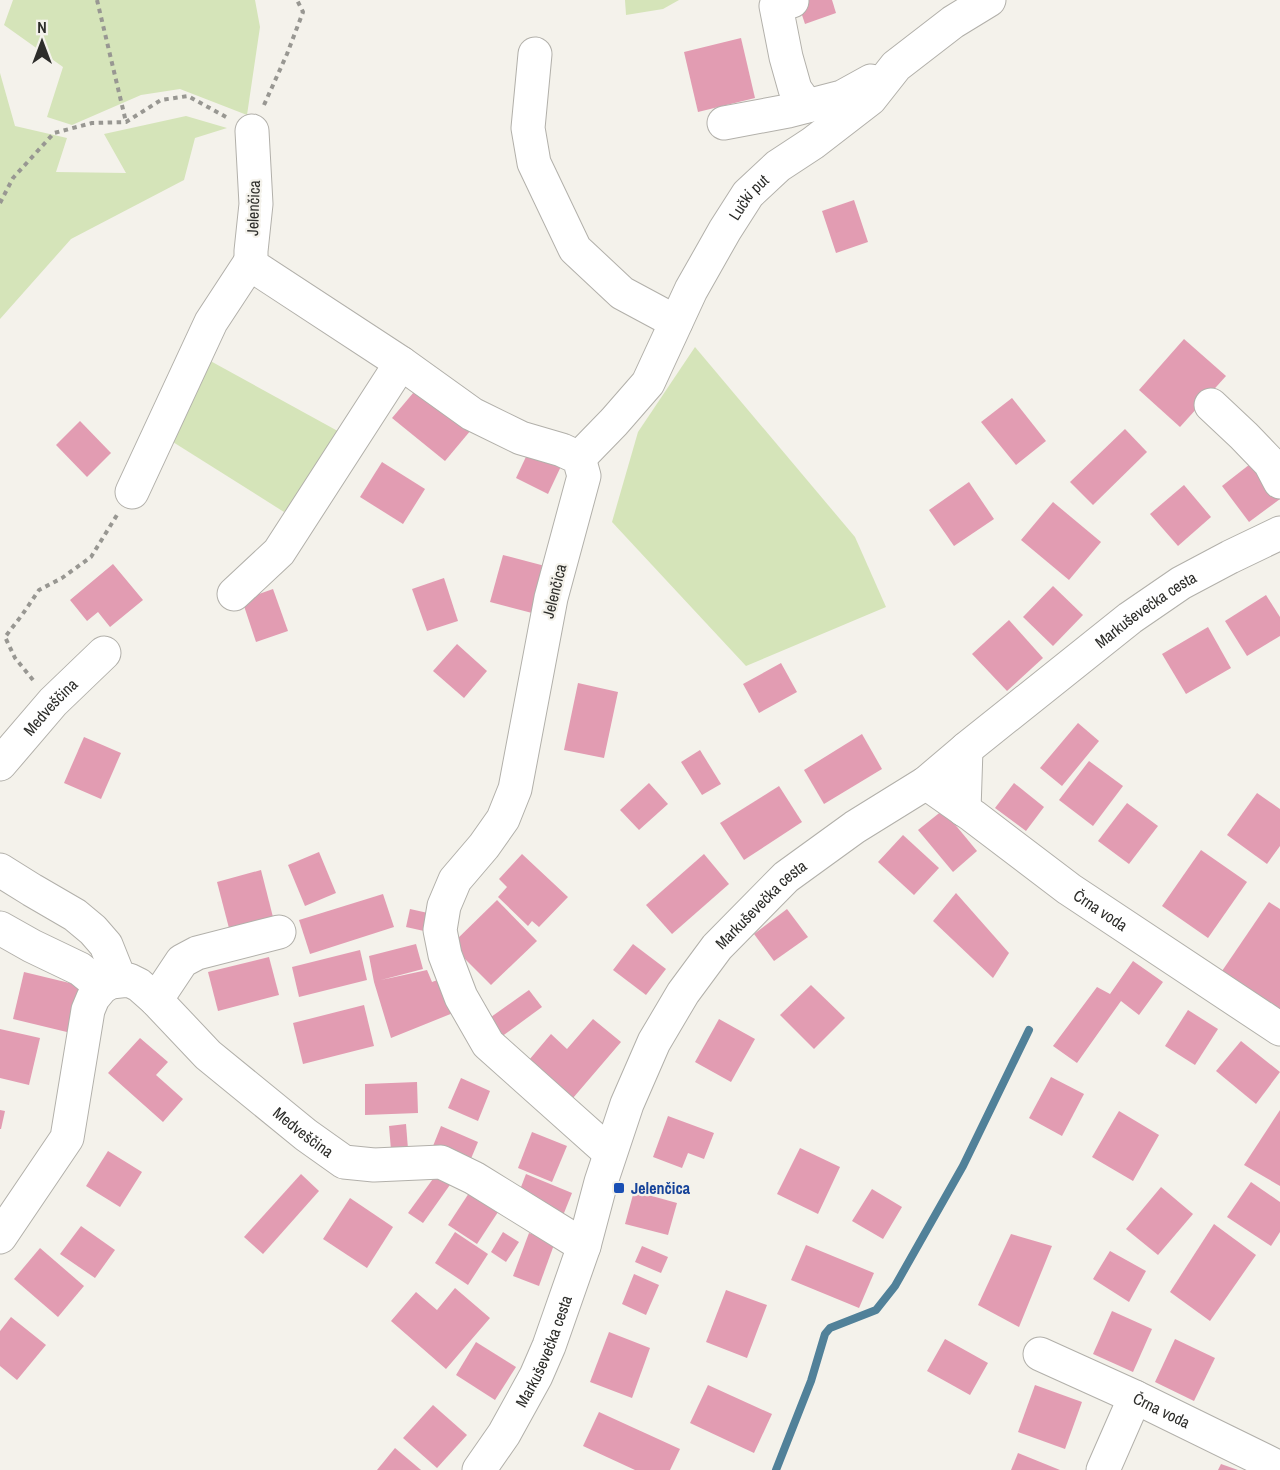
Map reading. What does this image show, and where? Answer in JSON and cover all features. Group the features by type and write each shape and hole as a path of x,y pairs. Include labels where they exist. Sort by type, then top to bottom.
{"street":[{"name":"Lučki put","path":"579,458 648,383 692,290 748,194 778,166 813,143 870,99 896,66 953,22 990,0"},
{"path":"792,1 776,6 795,89 807,106"},
{"path":"535,54 528,128 534,163 575,249 622,293 676,322"},
{"path":"724,123 842,97 896,66"},
{"name":"Jelenčica","path":"251,261 256,204 252,131"},
{"path":"132,492 212,322 251,261 256,268 400,363 472,414 521,438 562,450 579,458"},
{"path":"234,594 279,552 400,363"},
{"path":"1211,405 1270,463 1280,482"},
{"name":"Jelenčica","path":"579,458 584,476 551,598 515,789 503,819 456,880 444,906 440,930 445,955 461,997 488,1044 610,1153"},
{"name":"Markuševečka cesta","path":"479,1470 504,1434 536,1376 549,1346 584,1246 610,1153 627,1104 654,1042 683,993 717,947 786,877 855,827 926,783 1131,618 1181,583 1280,533"},
{"name":"Medveščina","path":"0,764 53,702 104,653"},
{"path":"964,810 966,749"},
{"name":"Črna voda","path":"926,783 1069,889 1280,1029"},
{"path":"0,870 75,915 93,930 106,945 111,984 93,998 88,1010 67,1138 0,1237"},
{"name":"Medveščina","path":"0,928 111,984 129,980 139,985 208,1055 306,1135 344,1162 374,1165 441,1162 474,1178 584,1246"},
{"path":"156,1000 182,961 197,953 279,932"},
{"name":"Črna voda","path":"1040,1354 1135,1397 1280,1468"},
{"path":"1103,1470 1135,1397"}],"path":[{"path":"97,0 126,122"},
{"path":"0,203 13,178 54,133 92,123 126,122 160,100 188,96 252,131 287,54 303,12 297,0"},
{"path":"34,681 15,658 5,637 39,590 62,578 91,557 132,492"}],"green space":[{"path":"13,0 255,0 260,27 247,115 180,89 141,95 72,125 47,117 63,67 4,25"},
{"path":"625,0 679,0 663,9 626,15"},
{"path":"0,73 15,126 67,138 56,172 126,173 104,134 186,116 227,128 195,138 184,180 71,239 0,319"},
{"path":"695,347 855,537 886,607 746,666 612,522 638,432"},
{"path":"205,358 345,435 284,512 165,437"}],"building":[{"path":"797,0 832,0 836,13 805,24"},
{"path":"741,38 755,98 698,112 684,52"},
{"path":"854,200 868,242 836,253 822,211"},
{"path":"1184,339 1226,376 1180,427 1139,390"},
{"path":"419,386 471,430 445,461 392,418"},
{"path":"1012,398 1046,441 1016,465 981,422"},
{"path":"80,421 111,453 87,477 56,445"},
{"path":"1125,429 1147,452 1093,505 1070,482"},
{"path":"531,446 563,462 548,494 516,478"},
{"path":"1254,461 1280,495 1280,499 1249,522 1222,486"},
{"path":"382,462 425,489 403,524 360,497"},
{"path":"969,482 994,519 954,546 929,510"},
{"path":"1184,485 1211,517 1178,546 1150,514"},
{"path":"1053,502 1101,542 1069,580 1021,540"},
{"path":"503,555 545,566 532,613 490,602"},
{"path":"113,564 143,600 110,627 98,612 87,621 70,600"},
{"path":"444,578 458,621 427,631 412,589"},
{"path":"1053,586 1083,615 1053,646 1023,617"},
{"path":"273,589 288,631 256,642 242,600"},
{"path":"1266,595 1280,617 1280,636 1247,656 1225,621"},
{"path":"1009,620 1043,658 1007,691 972,654"},
{"path":"1208,627 1231,668 1186,694 1162,654"},
{"path":"457,644 487,671 464,698 433,671"},
{"path":"781,663 797,692 759,713 743,684"},
{"path":"578,683 618,692 604,758 564,750"},
{"path":"1078,723 1099,741 1062,786 1040,768"},
{"path":"862,734 882,769 824,804 804,770"},
{"path":"84,737 121,753 101,799 64,783"},
{"path":"700,750 721,784 702,795 681,762"},
{"path":"1089,761 1123,786 1093,826 1059,800"},
{"path":"649,783 668,804 639,830 620,810"},
{"path":"1014,783 1044,807 1026,831 995,808"},
{"path":"779,786 802,822 744,860 720,823"},
{"path":"1257,793 1280,809 1280,846 1267,864 1227,835"},
{"path":"1127,803 1158,826 1129,864 1098,841"},
{"path":"943,810 977,851 953,872 918,830"},
{"path":"903,835 939,868 914,895 878,862"},
{"path":"1201,850 1247,882 1208,938 1162,906"},
{"path":"319,852 336,893 305,906 288,865"},
{"path":"522,854 568,897 539,927 532,921 528,926 498,897 507,887 499,879"},
{"path":"704,854 729,884 672,934 646,905"},
{"path":"261,870 274,921 230,932 217,882"},
{"path":"956,893 1009,953 993,978 933,921"},
{"path":"383,894 394,927 310,954 299,920"},
{"path":"497,900 537,941 491,985 451,945"},
{"path":"1269,902 1280,909 1280,1016 1220,974"},
{"path":"410,909 428,913 424,931 406,927"},
{"path":"787,909 808,937 774,961 754,934"},
{"path":"416,944 423,969 381,980 427,970 432,982 440,979 453,1013 391,1038 374,982 369,956"},
{"path":"633,944 666,969 646,995 613,970"},
{"path":"360,950 367,980 299,997 292,967"},
{"path":"269,957 279,995 218,1011 208,972"},
{"path":"1133,961 1163,982 1139,1015 1121,1001 1077,1063 1053,1046 1097,987 1110,994"},
{"path":"24,972 82,986 71,1033 13,1019"},
{"path":"811,985 845,1018 814,1049 780,1015"},
{"path":"529,990 542,1007 497,1040 484,1022"},
{"path":"364,1005 374,1046 303,1064 293,1023"},
{"path":"1188,1010 1218,1029 1195,1065 1165,1046"},
{"path":"593,1019 621,1042 573,1098 529,1060 551,1034 567,1049"},
{"path":"719,1019 755,1039 731,1082 695,1062"},
{"path":"0,1029 40,1038 29,1085 0,1078"},
{"path":"140,1038 168,1062 156,1075 183,1099 163,1122 108,1073"},
{"path":"1241,1041 1280,1072 1256,1104 1216,1071"},
{"path":"1051,1077 1084,1094 1062,1136 1029,1118"},
{"path":"461,1078 490,1091 478,1121 448,1108"},
{"path":"417,1082 418,1113 365,1115 365,1084"},
{"path":"0,1110 5,1111 1,1129 0,1129"},
{"path":"1280,1110 1280,1186 1244,1165"},
{"path":"1119,1111 1159,1135 1133,1181 1092,1157"},
{"path":"668,1116 714,1133 704,1159 688,1153 682,1168 653,1157"},
{"path":"406,1124 408,1149 391,1150 389,1126"},
{"path":"441,1126 478,1142 470,1161 433,1146"},
{"path":"532,1132 567,1146 552,1182 518,1168"},
{"path":"800,1148 840,1167 818,1214 777,1194"},
{"path":"108,1151 142,1172 120,1207 86,1186"},
{"path":"438,1172 452,1182 423,1223 408,1213"},
{"path":"301,1174 319,1191 263,1254 244,1237"},
{"path":"526,1174 572,1193 562,1218 516,1200"},
{"path":"1251,1182 1280,1202 1280,1232 1271,1246 1227,1217"},
{"path":"1161,1187 1193,1214 1158,1255 1126,1229"},
{"path":"872,1189 902,1207 883,1239 852,1221"},
{"path":"634,1191 677,1203 668,1235 625,1224"},
{"path":"469,1193 498,1212 477,1244 448,1225"},
{"path":"350,1198 393,1227 367,1268 323,1239"},
{"path":"1214,1224 1256,1255 1210,1321 1170,1292"},
{"path":"81,1226 115,1250 95,1278 60,1254"},
{"path":"455,1232 488,1254 468,1285 435,1263"},
{"path":"503,1232 519,1242 506,1262 491,1252"},
{"path":"529,1233 555,1242 539,1286 513,1276"},
{"path":"1011,1234 1052,1246 1019,1327 978,1305"},
{"path":"806,1245 874,1273 859,1308 791,1280"},
{"path":"642,1246 668,1257 661,1273 635,1262"},
{"path":"40,1248 84,1286 58,1317 14,1279"},
{"path":"1110,1251 1146,1271 1129,1302 1093,1279"},
{"path":"634,1274 659,1285 646,1315 622,1304"},
{"path":"455,1288 490,1318 446,1369 391,1321 416,1292 437,1310"},
{"path":"726,1290 767,1305 747,1358 706,1342"},
{"path":"1112,1311 1152,1329 1133,1372 1093,1354"},
{"path":"11,1317 46,1345 17,1380 0,1366 0,1331"},
{"path":"609,1332 650,1348 632,1398 590,1382"},
{"path":"945,1339 988,1363 970,1395 927,1371"},
{"path":"1175,1339 1215,1358 1194,1401 1155,1382"},
{"path":"476,1342 516,1367 495,1400 456,1375"},
{"path":"708,1385 772,1414 754,1453 690,1423"},
{"path":"1035,1385 1082,1402 1065,1449 1018,1432"},
{"path":"433,1405 467,1435 437,1468 403,1438"},
{"path":"599,1412 680,1449 670,1470 635,1470 583,1446"},
{"path":"395,1448 421,1470 377,1470"},
{"path":"1018,1453 1060,1470 1011,1470"},
{"path":"1221,1464 1238,1470 1218,1470"}],"waterway":[{"path":"776,1470 811,1381 825,1334 830,1328 876,1310 895,1286 963,1166 1029,1030"}],"place":[{"name":"Jelenčica","path":"619,1188"}]}
